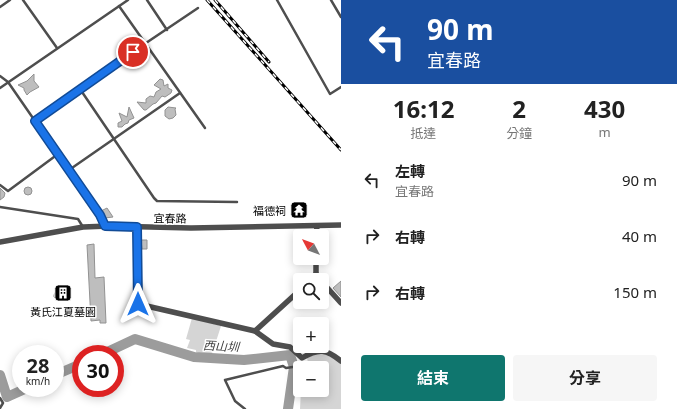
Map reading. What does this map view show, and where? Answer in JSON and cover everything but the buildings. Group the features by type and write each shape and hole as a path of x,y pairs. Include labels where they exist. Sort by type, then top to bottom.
{"street":[{"name":"宜春路","path":"0,242 83,227 105,226 191,228 341,225"},
{"path":"137,227 138,304 255,332 273,344 290,347 302,358 317,350 332,354 341,361"},
{"path":"329,290 341,303"},
{"path":"255,332 293,297"}],"lane":[{"path":"0,7 10,0"},
{"path":"23,0 57,48"},
{"path":"0,88 128,0"},
{"path":"147,0 166,30"},
{"path":"277,0 330,94 341,87"},
{"path":"331,0 341,17"},
{"path":"119,6 205,128"},
{"path":"35,121 198,8"},
{"path":"0,76 8,82 100,215 105,226"},
{"path":"80,89 157,201 237,202"},
{"path":"69,170 180,93"},
{"path":"0,185 8,191 58,154"},
{"path":"0,207 78,219 83,227"},
{"path":"244,409 235,401 225,380 276,367 293,367"},
{"path":"0,398 3,403 0,408"}],"shaded area":[{"path":"192,318 221,326 211,357 196,352 196,350 187,348 190,340 186,339"},
{"path":"318,353 326,353 341,363 341,409 300,409 301,397 329,397 329,361 308,361 307,358"}],"waterway":[{"name":"西山圳","path":"122,345 135,339 194,357 244,360 290,355 294,367 288,409"},
{"name":"西山圳","path":"64,371 72,368"},
{"name":"西山圳","path":"0,375 7,397 12,395"}],"railway":[{"path":"207,0 341,150"},
{"path":"215,0 269,62"}],"place":[{"name":"福德祠","path":"299,210"},
{"name":"黃氏江夏墓園","path":"63,293"}],"route":[{"path":"133,52 35,121 100,215 105,226 137,227 138,304"}]}
